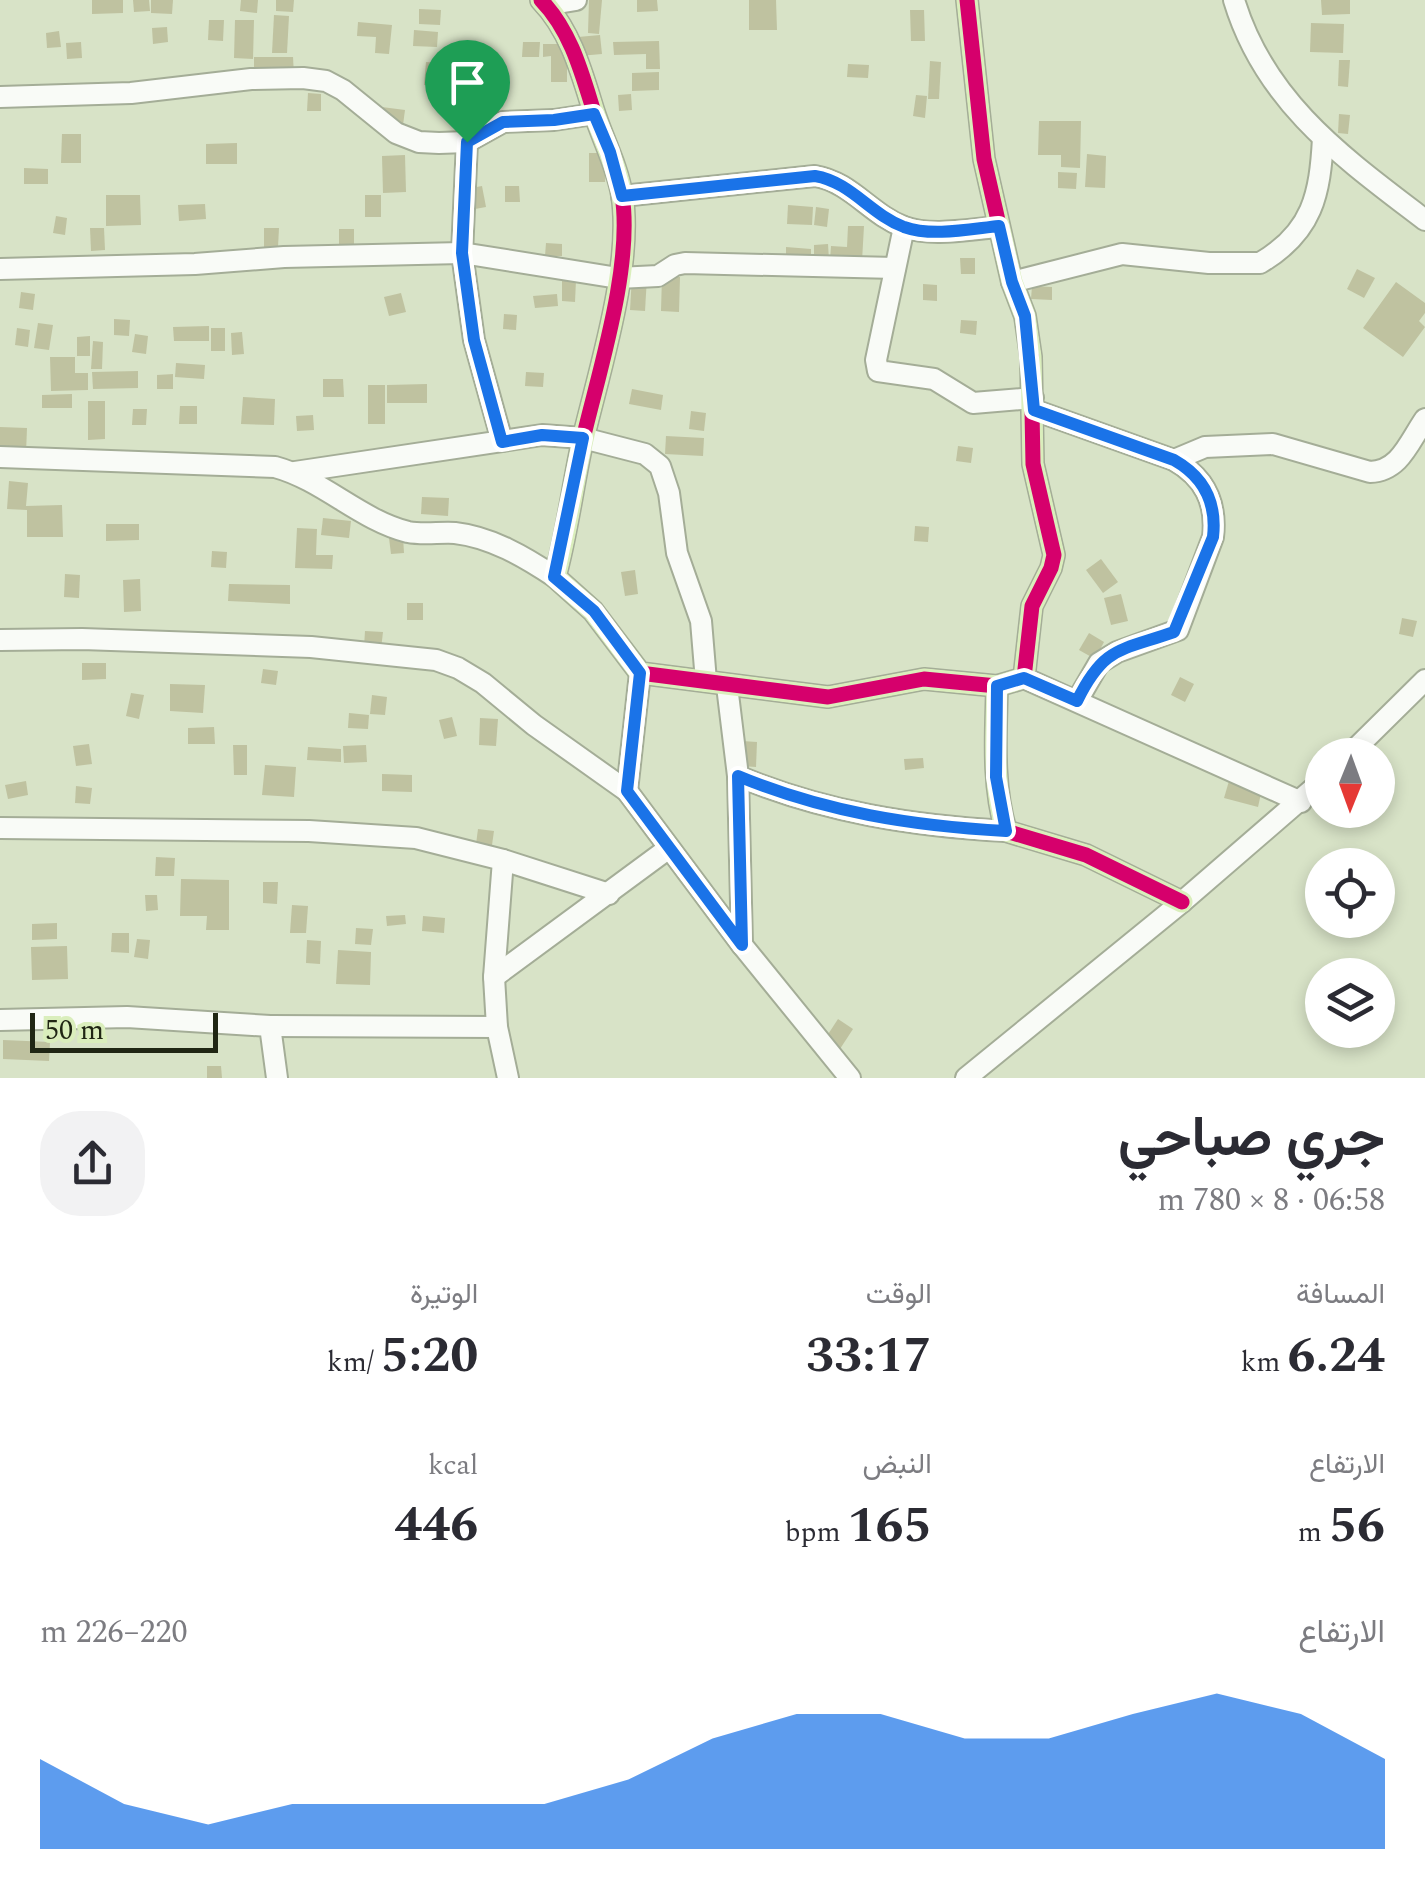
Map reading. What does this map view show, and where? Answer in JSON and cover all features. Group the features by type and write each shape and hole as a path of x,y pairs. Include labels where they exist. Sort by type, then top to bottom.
{"street":[{"path":"554,577 600,377 624,225 622,196 610,152 579,62 544,3 576,0"},
{"path":"968,0 984,159 1012,282 1025,316 1034,404 1033,464 1054,555 1032,606 1024,678"},
{"path":"1234,0 1265,69 1288,105 1425,220"},
{"path":"0,97 131,93 251,79 303,78 326,81 343,90 396,133 418,142 467,142 503,122 594,114"},
{"path":"1012,282 1122,254 1209,263 1260,263 1308,219 1318,196 1323,138"},
{"path":"467,142 462,253 474,340 502,442"},
{"path":"622,196 815,176 835,179 904,227 926,232 999,226"},
{"path":"904,227 876,360 878,370 934,379 973,403 1034,404 1174,460 1200,478 1208,492 1215,521 1213,537 1178,630 1109,656 1092,672 1077,701"},
{"path":"0,269 195,264 284,256 462,253 618,278 658,276 675,264 685,263 894,268"},
{"path":"1174,460 1205,448 1273,444 1370,472 1384,472 1398,460 1425,420"},
{"path":"295,472 542,435 583,438 645,454 660,466 669,493 677,553 701,621 738,776 742,945"},
{"path":"0,457 276,467 295,472 392,526 410,532 474,536 527,558 594,611 640,673 627,791"},
{"path":"0,640 82,639 311,648 436,660 482,683 627,791 742,945 850,1078"},
{"path":"640,673 828,697 924,679 997,686 1024,678 1301,802"},
{"path":"1366,738 1425,680"},
{"path":"997,686 996,777 1006,831"},
{"path":"738,776 784,796 824,807 910,824 1006,831 1086,855 1182,902"},
{"path":"966,1078 1305,798"},
{"path":"0,828 212,828 416,838 503,860 609,894"},
{"path":"494,977 669,848"},
{"path":"503,860 494,977 497,1027 508,1078"},
{"path":"0,1020 127,1018 270,1026 497,1027"},
{"path":"270,1026 277,1078"}],"building":[{"path":"92,0 123,0 123,13 92,14"},
{"path":"133,0 149,0 150,11 134,12"},
{"path":"151,0 173,0 172,14 151,13"},
{"path":"241,0 258,0 257,13 240,11"},
{"path":"276,0 294,0 293,12 276,11"},
{"path":"589,0 602,0 599,34 588,33"},
{"path":"637,0 657,0 658,11 637,12"},
{"path":"749,0 776,0 777,30 749,30"},
{"path":"1321,0 1350,0 1350,14 1322,15"},
{"path":"419,9 441,10 440,25 419,24"},
{"path":"910,10 924,10 925,41 911,41"},
{"path":"274,15 289,16 287,53 272,53"},
{"path":"209,20 224,20 223,41 208,40"},
{"path":"235,20 254,20 253,59 234,58"},
{"path":"358,22 392,25 389,54 375,53 376,37 357,36"},
{"path":"1311,23 1344,24 1343,53 1310,52"},
{"path":"167,27 168,42 153,44 152,28"},
{"path":"414,30 438,32 437,47 413,46"},
{"path":"59,31 61,47 47,48 46,33"},
{"path":"600,35 602,54 579,56 578,37"},
{"path":"659,41 660,69 646,69 646,54 614,55 613,42"},
{"path":"81,42 82,58 67,59 66,43"},
{"path":"523,42 540,42 539,57 522,57"},
{"path":"543,44 567,44 567,82 551,82 551,56 543,57"},
{"path":"254,57 293,57 294,75 254,76"},
{"path":"1339,60 1350,60 1348,87 1338,86"},
{"path":"930,61 941,62 939,99 928,99"},
{"path":"426,62 454,64 452,88 424,85"},
{"path":"848,64 869,65 868,78 847,77"},
{"path":"659,72 659,90 632,91 632,73"},
{"path":"308,93 321,94 321,111 307,111"},
{"path":"631,94 632,110 619,111 618,95"},
{"path":"916,95 927,96 925,118 913,116"},
{"path":"374,106 405,110 403,125 372,121"},
{"path":"1339,114 1350,115 1348,134 1338,133"},
{"path":"1039,121 1081,121 1080,168 1061,167 1061,155 1038,155"},
{"path":"62,134 81,134 81,163 61,163"},
{"path":"237,143 237,164 206,164 206,144"},
{"path":"589,153 606,153 605,182 589,182"},
{"path":"1087,154 1106,156 1105,188 1085,187"},
{"path":"405,155 406,192 383,193 382,156"},
{"path":"24,168 48,169 48,184 24,184"},
{"path":"1058,172 1077,173 1076,189 1058,188"},
{"path":"482,186 486,207 475,209 471,188"},
{"path":"505,186 519,186 520,202 505,202"},
{"path":"106,195 140,195 141,225 106,226"},
{"path":"365,195 381,195 381,217 365,217"},
{"path":"205,204 206,219 179,221 178,205"},
{"path":"788,205 813,207 812,225 787,224"},
{"path":"816,207 829,209 827,227 814,225"},
{"path":"56,216 67,218 65,235 53,233"},
{"path":"848,226 864,226 862,261 830,260 831,246 847,247"},
{"path":"90,228 104,228 105,250 91,251"},
{"path":"264,228 279,228 278,247 264,247"},
{"path":"339,229 354,229 354,247 339,247"},
{"path":"546,243 562,244 562,256 545,256"},
{"path":"828,244 829,260 814,261 814,245"},
{"path":"786,247 811,249 811,259 786,258"},
{"path":"960,258 975,258 975,274 961,274"},
{"path":"1357,269 1375,278 1364,298 1347,289"},
{"path":"632,276 647,277 645,311 630,310"},
{"path":"662,276 680,277 679,312 661,311"},
{"path":"562,279 576,280 575,302 562,301"},
{"path":"1396,282 1425,303 1425,313 1419,321 1425,327 1403,357 1363,328"},
{"path":"923,284 937,285 937,301 923,300"},
{"path":"1032,286 1052,287 1052,300 1031,299"},
{"path":"21,292 35,294 33,310 19,308"},
{"path":"401,293 406,312 389,316 384,297"},
{"path":"557,294 558,306 535,308 533,296"},
{"path":"504,314 517,315 516,330 503,329"},
{"path":"114,319 130,320 129,336 114,335"},
{"path":"961,320 977,321 976,335 960,333"},
{"path":"38,323 53,325 49,350 34,348"},
{"path":"209,326 209,341 174,341 173,327"},
{"path":"17,328 30,330 28,347 15,345"},
{"path":"211,328 225,328 225,351 211,351"},
{"path":"242,332 244,354 232,355 231,333"},
{"path":"135,334 148,336 146,354 132,352"},
{"path":"90,336 90,356 77,356 77,337"},
{"path":"93,341 103,342 102,369 91,369"},
{"path":"50,357 75,357 75,373 88,373 88,390 51,391"},
{"path":"176,363 205,365 204,379 175,377"},
{"path":"138,371 138,388 93,389 92,372"},
{"path":"526,372 544,373 543,387 525,386"},
{"path":"173,374 173,389 157,389 157,375"},
{"path":"323,379 343,379 344,397 323,397"},
{"path":"427,384 427,403 387,403 387,385"},
{"path":"368,385 385,385 385,424 368,424"},
{"path":"632,389 663,395 661,410 629,404"},
{"path":"72,394 72,408 42,408 42,395"},
{"path":"243,397 275,399 274,425 241,424"},
{"path":"88,401 105,401 105,439 88,440"},
{"path":"180,406 197,406 197,424 179,424"},
{"path":"133,409 147,409 146,425 132,425"},
{"path":"691,411 706,413 704,431 689,429"},
{"path":"313,415 314,430 297,431 296,416"},
{"path":"0,427 27,428 26,453 0,452"},
{"path":"666,436 704,438 703,456 665,454"},
{"path":"958,446 973,448 971,463 956,461"},
{"path":"9,481 28,483 26,506 62,505 63,537 27,537 27,510 7,509"},
{"path":"422,497 449,498 448,516 421,514"},
{"path":"323,518 351,521 349,538 321,535"},
{"path":"106,524 139,524 139,540 106,541"},
{"path":"915,526 929,527 928,542 914,541"},
{"path":"297,528 317,529 316,555 333,555 332,569 295,568"},
{"path":"403,537 404,553 391,554 389,538"},
{"path":"212,551 227,552 226,568 211,567"},
{"path":"1101,559 1118,582 1103,593 1086,570"},
{"path":"635,570 638,594 625,596 621,572"},
{"path":"65,574 80,575 79,598 64,597"},
{"path":"140,579 141,611 124,612 123,580"},
{"path":"229,584 290,585 290,604 228,601"},
{"path":"1121,594 1128,621 1111,625 1104,598"},
{"path":"407,603 423,603 423,620 407,620"},
{"path":"1402,618 1417,621 1413,637 1399,634"},
{"path":"365,631 383,632 381,649 364,647"},
{"path":"1089,633 1104,642 1095,659 1079,650"},
{"path":"82,663 106,663 106,679 82,680"},
{"path":"263,669 278,671 276,685 261,683"},
{"path":"1180,677 1194,684 1185,702 1171,695"},
{"path":"170,684 205,685 203,713 170,711"},
{"path":"131,693 144,695 139,719 126,716"},
{"path":"372,695 387,697 385,715 370,714"},
{"path":"349,713 369,715 368,729 348,728"},
{"path":"452,717 457,736 444,739 439,720"},
{"path":"480,718 498,719 496,746 479,745"},
{"path":"214,727 215,744 188,744 188,728"},
{"path":"742,741 757,742 756,767 741,766"},
{"path":"89,744 92,764 76,766 73,746"},
{"path":"233,745 247,745 247,775 234,775"},
{"path":"366,745 367,762 344,763 343,746"},
{"path":"308,747 341,749 341,762 307,760"},
{"path":"923,758 924,768 905,770 904,759"},
{"path":"265,765 296,767 294,797 262,795"},
{"path":"382,774 412,775 412,792 382,791"},
{"path":"26,781 28,795 8,799 5,785"},
{"path":"1229,781 1262,789 1258,807 1224,798"},
{"path":"76,786 92,788 90,804 75,803"},
{"path":"478,829 494,831 492,845 476,844"},
{"path":"156,857 175,858 174,876 155,876"},
{"path":"181,879 229,880 229,930 206,930 207,916 180,916"},
{"path":"263,882 278,882 277,904 263,903"},
{"path":"145,895 157,895 158,910 146,911"},
{"path":"292,905 308,906 306,933 290,933"},
{"path":"405,915 406,924 387,926 386,916"},
{"path":"423,916 445,918 444,933 422,931"},
{"path":"57,923 57,939 32,940 32,924"},
{"path":"356,928 373,929 371,945 355,944"},
{"path":"112,933 129,933 129,953 111,952"},
{"path":"137,939 150,940 148,959 134,957"},
{"path":"307,940 321,941 320,964 306,963"},
{"path":"67,946 68,979 32,980 31,947"},
{"path":"338,950 371,952 370,985 336,984"},
{"path":"838,1019 853,1029 838,1052 823,1042"},
{"path":"3,1040 50,1042 49,1061 3,1059"},
{"path":"207,1066 221,1066 222,1078 207,1078"}],"cycle path":[{"path":"541,0 560,24 579,65 617,173 624,222 613,316 555,577 593,611 640,673 828,697 924,679 997,686"},
{"path":"967,0 984,159 1012,282 1025,316 1031,357 1033,464 1054,555 1032,606 1024,678 997,686 996,759 1006,831 1086,855 1182,902"}],"route":[{"path":"594,114 622,196 815,176 835,179 904,227 926,232 999,226 1012,282 1025,316 1034,410 1174,460 1200,478 1212,506 1213,537 1178,630 1117,652 1099,663 1077,701 1024,678 997,686 996,777 1006,831 910,824 824,807 784,796 738,776 742,945 627,791 640,673 594,611 554,577 583,438 542,435 502,442 474,340 462,253 467,142 503,122 594,114"}]}
